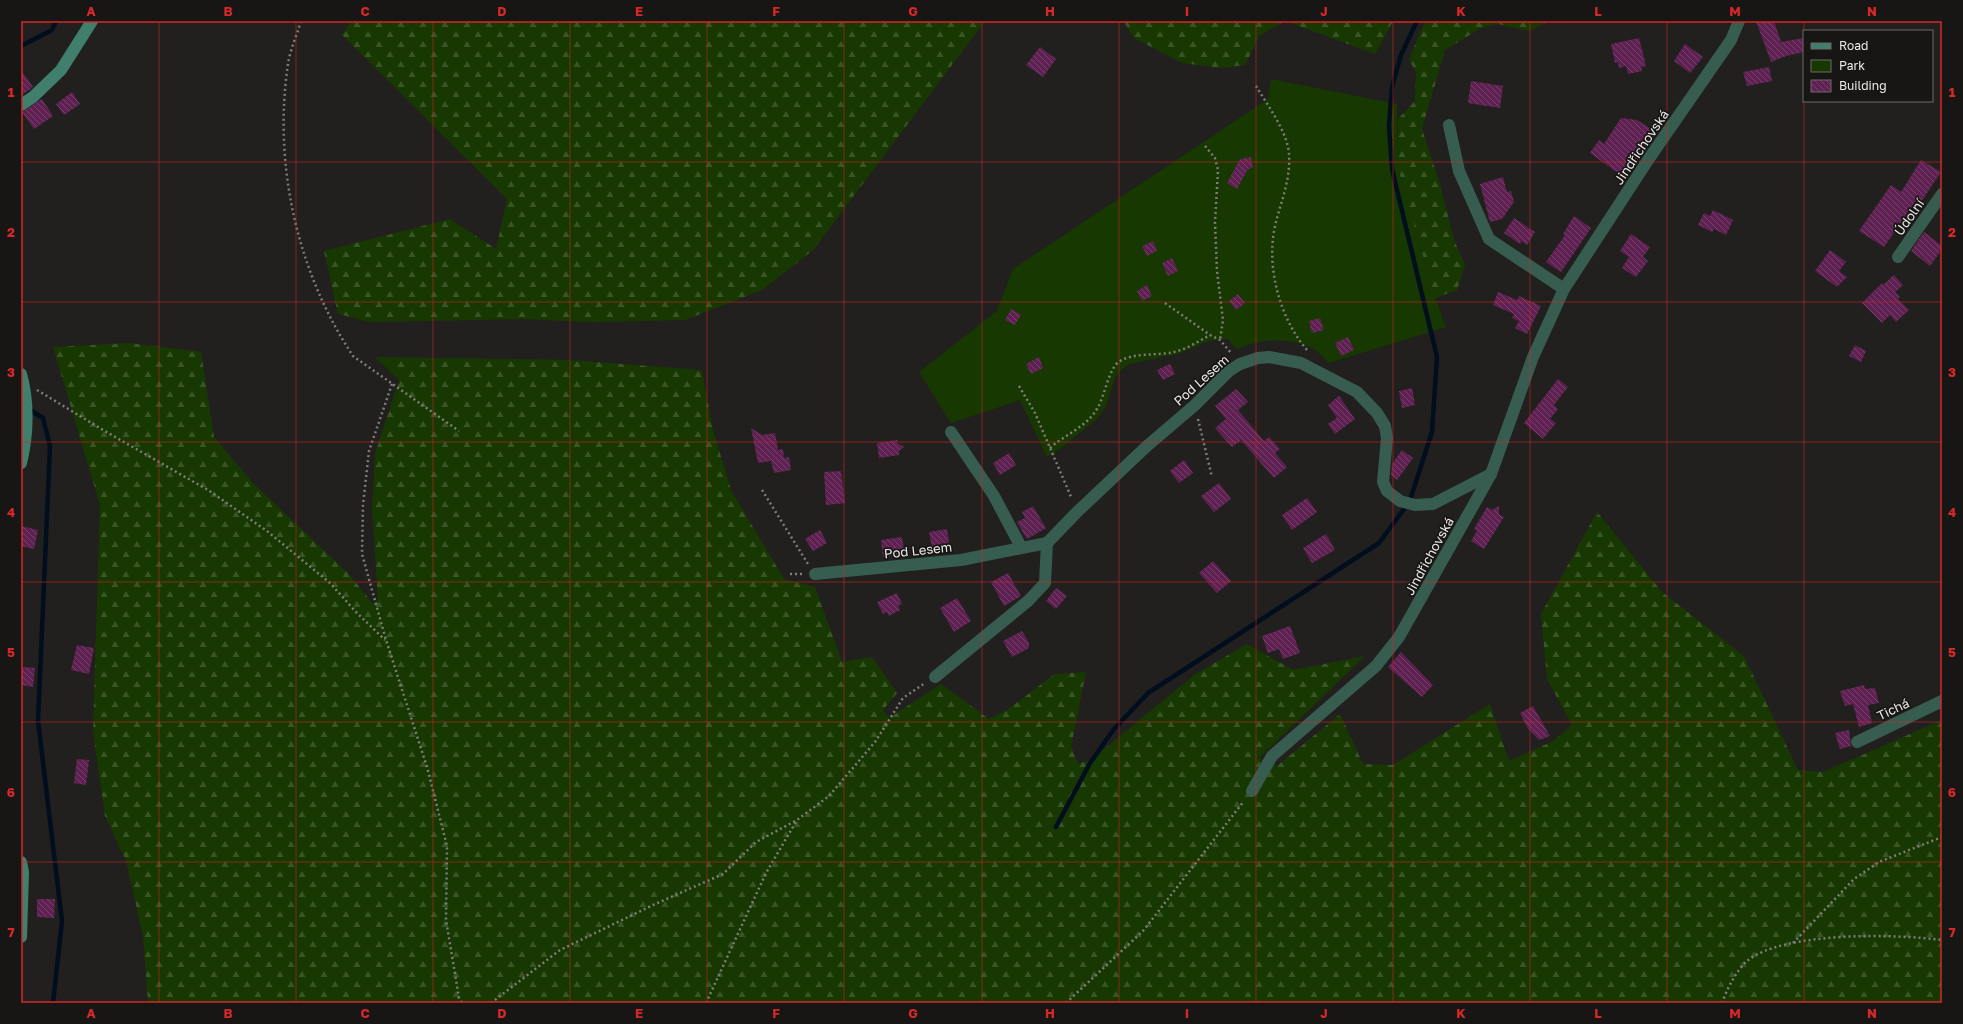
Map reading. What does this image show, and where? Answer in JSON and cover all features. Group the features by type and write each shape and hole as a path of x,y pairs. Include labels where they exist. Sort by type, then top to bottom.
{"street":[{"path":"21,105 61,70 92,21"},
{"name":"Jindřichovská","path":"1252,791 1272,756 1376,666 1399,637 1491,474 1533,357 1564,289 1648,160 1731,40 1739,21"},
{"path":"1449,125 1459,171 1489,239 1564,289"},
{"name":"Údolní","path":"1898,257 1942,194"},
{"name":"Pod Lesem","path":"815,574 961,560 1047,543 1077,512 1147,446 1195,405 1229,371 1240,364 1258,358 1269,357 1301,363 1357,392 1377,413 1384,426 1387,438 1383,482 1387,491 1400,501 1415,505 1433,504 1491,474"},
{"path":"21,463 24,450 26,415 23,385"},
{"path":"951,432 994,496 1022,547"},
{"path":"935,677 1028,601 1045,583 1047,543"},
{"name":"Tichá","path":"1857,742 1942,701"},
{"path":"21,862 23,872 21,937"}],"path":[{"path":"301,21 288,63 282,118 284,157 292,211 303,254 342,339 353,356 459,431"},
{"path":"1256,86 1285,138 1289,153 1289,176 1274,232 1272,263 1276,285 1284,310 1299,340 1312,355"},
{"path":"1205,146 1215,158 1218,170 1215,222 1217,271 1223,320 1220,340"},
{"path":"1165,303 1210,335 1220,340 1240,364"},
{"path":"1050,448 1066,435 1089,420 1104,398 1111,372 1120,361 1136,355 1148,356 1176,351 1210,335"},
{"path":"392,384 368,451 363,505 362,554 386,640 427,767 447,846 446,920 459,998 462,1003"},
{"path":"23,385 43,392 103,430 208,490 268,531 330,583 356,612 386,640"},
{"path":"1019,386 1035,413 1077,512"},
{"path":"1195,405 1212,477"},
{"path":"762,490 815,574"},
{"path":"491,1003 560,950 653,905 723,874 756,842 797,820 829,796 875,742 903,698 935,677"},
{"path":"1066,1003 1144,931 1252,791"},
{"path":"706,1003 766,874 797,820"},
{"path":"1793,943 1854,879 1879,862 1942,837"},
{"path":"1722,1003 1732,981 1747,961 1768,950 1793,943 1875,935 1917,936 1942,940"}],"green space":[{"path":"351,21 985,21 813,250 762,290 685,320 590,322 524,319 370,322 338,314 324,251 450,219 496,249 507,199 342,35"},
{"path":"1123,21 1285,21 1260,35 1245,65 1222,68 1182,63 1134,38"},
{"path":"1285,21 1393,21 1375,54"},
{"path":"1425,21 1549,21 1529,31 1498,24 1481,28 1445,50 1422,129 1440,184 1454,240 1465,265 1457,290 1435,298 1398,168 1398,119 1415,101 1416,72 1409,60"},
{"path":"1271,79 1397,104 1398,168 1435,298 1446,327 1329,363 1315,350 1301,344 1273,340 1254,343 1237,349 1228,339 1208,341 1178,354 1129,364 1121,370 1114,380 1107,404 1098,418 1061,448 1047,457 1020,400 951,423 919,372 997,311 1013,269 1268,99"},
{"path":"130,343 201,352 214,437 253,483 349,574 373,604 378,599 372,510 375,454 399,380 375,357 570,360 702,370 713,430 731,490 784,579 815,587 842,662 872,657 897,693 883,710 889,718 941,684 989,719 1007,710 1055,674 1086,672 1071,747 1078,764 1092,759 1194,675 1247,644 1293,670 1365,656 1259,758 1277,766 1340,714 1363,764 1393,765 1490,704 1509,761 1553,741 1572,725 1547,679 1541,614 1597,512 1662,592 1744,656 1798,770 1823,772 1942,720 1942,1003 148,1003 143,936 126,861 105,816 93,731 100,505 53,347"}],"building":[{"path":"1756,21 1774,21 1781,42 1803,38 1803,52 1786,56 1771,62"},
{"path":"1639,38 1646,66 1641,67 1642,71 1628,74 1626,66 1619,68 1618,62 1615,63 1611,44"},
{"path":"1685,44 1703,57 1690,73 1674,61"},
{"path":"1040,47 1056,59 1043,77 1026,65"},
{"path":"1769,67 1772,81 1747,86 1743,72"},
{"path":"21,70 33,87 21,96"},
{"path":"1471,81 1503,86 1500,108 1468,103"},
{"path":"72,92 80,104 64,115 56,104"},
{"path":"42,99 53,116 34,129 22,112"},
{"path":"1621,118 1637,120 1657,133 1625,178 1590,153 1599,140 1604,144"},
{"path":"1251,157 1253,168 1248,169 1237,189 1227,183 1240,159"},
{"path":"1921,160 1941,172 1919,205 1915,202 1884,247 1859,231 1891,185 1901,192"},
{"path":"1503,177 1507,192 1511,191 1514,202 1502,219 1490,222 1480,184"},
{"path":"1713,210 1733,220 1726,235 1714,229 1712,232 1698,225 1704,213 1710,216"},
{"path":"1574,216 1591,228 1561,272 1546,262 1565,235 1563,234"},
{"path":"1514,218 1535,232 1527,245 1521,241 1520,244 1504,233"},
{"path":"1924,232 1942,246 1942,249 1930,266 1911,251"},
{"path":"1631,234 1650,247 1643,257 1648,261 1636,277 1622,268 1629,257 1620,251"},
{"path":"1153,241 1157,251 1147,256 1142,246"},
{"path":"1830,250 1846,262 1839,271 1847,277 1837,287 1815,271"},
{"path":"1172,258 1178,271 1168,276 1162,263"},
{"path":"1894,275 1903,285 1895,292 1900,297 1898,299 1909,310 1896,322 1890,315 1882,323 1862,303 1882,283 1883,285"},
{"path":"1147,285 1152,296 1142,301 1137,291"},
{"path":"1498,292 1517,300 1519,296 1541,306 1527,334 1515,328 1519,321 1512,318 1514,314 1493,305"},
{"path":"1238,294 1245,303 1236,310 1229,301"},
{"path":"1011,309 1021,315 1015,325 1005,320"},
{"path":"1320,318 1324,330 1312,333 1309,321"},
{"path":"1348,337 1354,350 1341,356 1335,343"},
{"path":"1855,345 1866,351 1861,362 1849,356"},
{"path":"1039,357 1043,368 1031,374 1026,364"},
{"path":"1170,364 1175,374 1163,380 1157,370"},
{"path":"1558,379 1568,387 1554,405 1558,409 1550,419 1556,423 1543,439 1524,423"},
{"path":"1412,388 1415,405 1402,408 1399,391"},
{"path":"1236,389 1248,402 1238,410 1264,441 1269,437 1280,449 1275,453 1287,467 1274,478 1241,440 1232,447 1215,428 1226,419 1215,406"},
{"path":"1339,396 1355,419 1335,434 1328,424 1337,418 1328,405"},
{"path":"751,428 762,435 775,433 778,450 783,449 784,458 789,457 791,470 774,473 771,461 758,463"},
{"path":"897,440 897,443 904,447 899,451 899,455 879,458 877,443"},
{"path":"1402,450 1413,458 1397,480 1391,475 1392,464"},
{"path":"1009,453 1016,465 1000,475 993,463"},
{"path":"1184,460 1193,473 1179,483 1170,471"},
{"path":"841,471 845,503 826,505 824,472"},
{"path":"1219,483 1231,499 1214,512 1201,496"},
{"path":"1307,498 1317,512 1292,530 1282,515"},
{"path":"1033,506 1046,528 1027,539 1017,522 1025,518 1022,512"},
{"path":"1499,506 1499,514 1504,517 1484,549 1471,541 1477,531 1474,529 1487,507 1492,510"},
{"path":"21,526 38,530 34,549 21,546"},
{"path":"947,529 950,550 933,553 929,532"},
{"path":"820,530 827,543 813,551 805,539"},
{"path":"1326,534 1335,550 1312,563 1303,548"},
{"path":"902,537 905,555 883,557 881,540"},
{"path":"1213,561 1231,581 1217,593 1199,573"},
{"path":"1008,573 1021,596 1004,606 991,582"},
{"path":"1056,588 1067,596 1056,609 1046,601"},
{"path":"897,593 902,604 898,606 900,610 889,616 887,612 883,614 877,602"},
{"path":"957,598 971,621 954,632 940,608"},
{"path":"1290,626 1300,653 1283,659 1279,649 1268,653 1262,636"},
{"path":"1022,631 1029,643 1029,648 1012,657 1003,641"},
{"path":"77,645 94,648 89,674 71,670"},
{"path":"1401,652 1433,685 1422,697 1388,667"},
{"path":"21,667 35,668 33,687 21,685"},
{"path":"1864,685 1865,689 1875,688 1879,703 1868,705 1872,723 1859,727 1853,704 1845,706 1840,691"},
{"path":"1533,706 1550,736 1539,740 1528,729 1520,713"},
{"path":"1849,730 1851,746 1840,749 1835,733"},
{"path":"77,759 89,760 86,785 74,783"},
{"path":"37,899 55,899 54,918 37,917"}],"waterway":[{"path":"21,46 52,30 56,21"},
{"path":"1411,497 1432,432 1437,357 1392,169 1389,125 1392,87 1401,55 1417,21"},
{"path":"27,408 43,418 50,446 38,721 62,921 53,1003"},
{"path":"1056,827 1090,763 1114,729 1148,693 1379,543 1404,509"}]}
